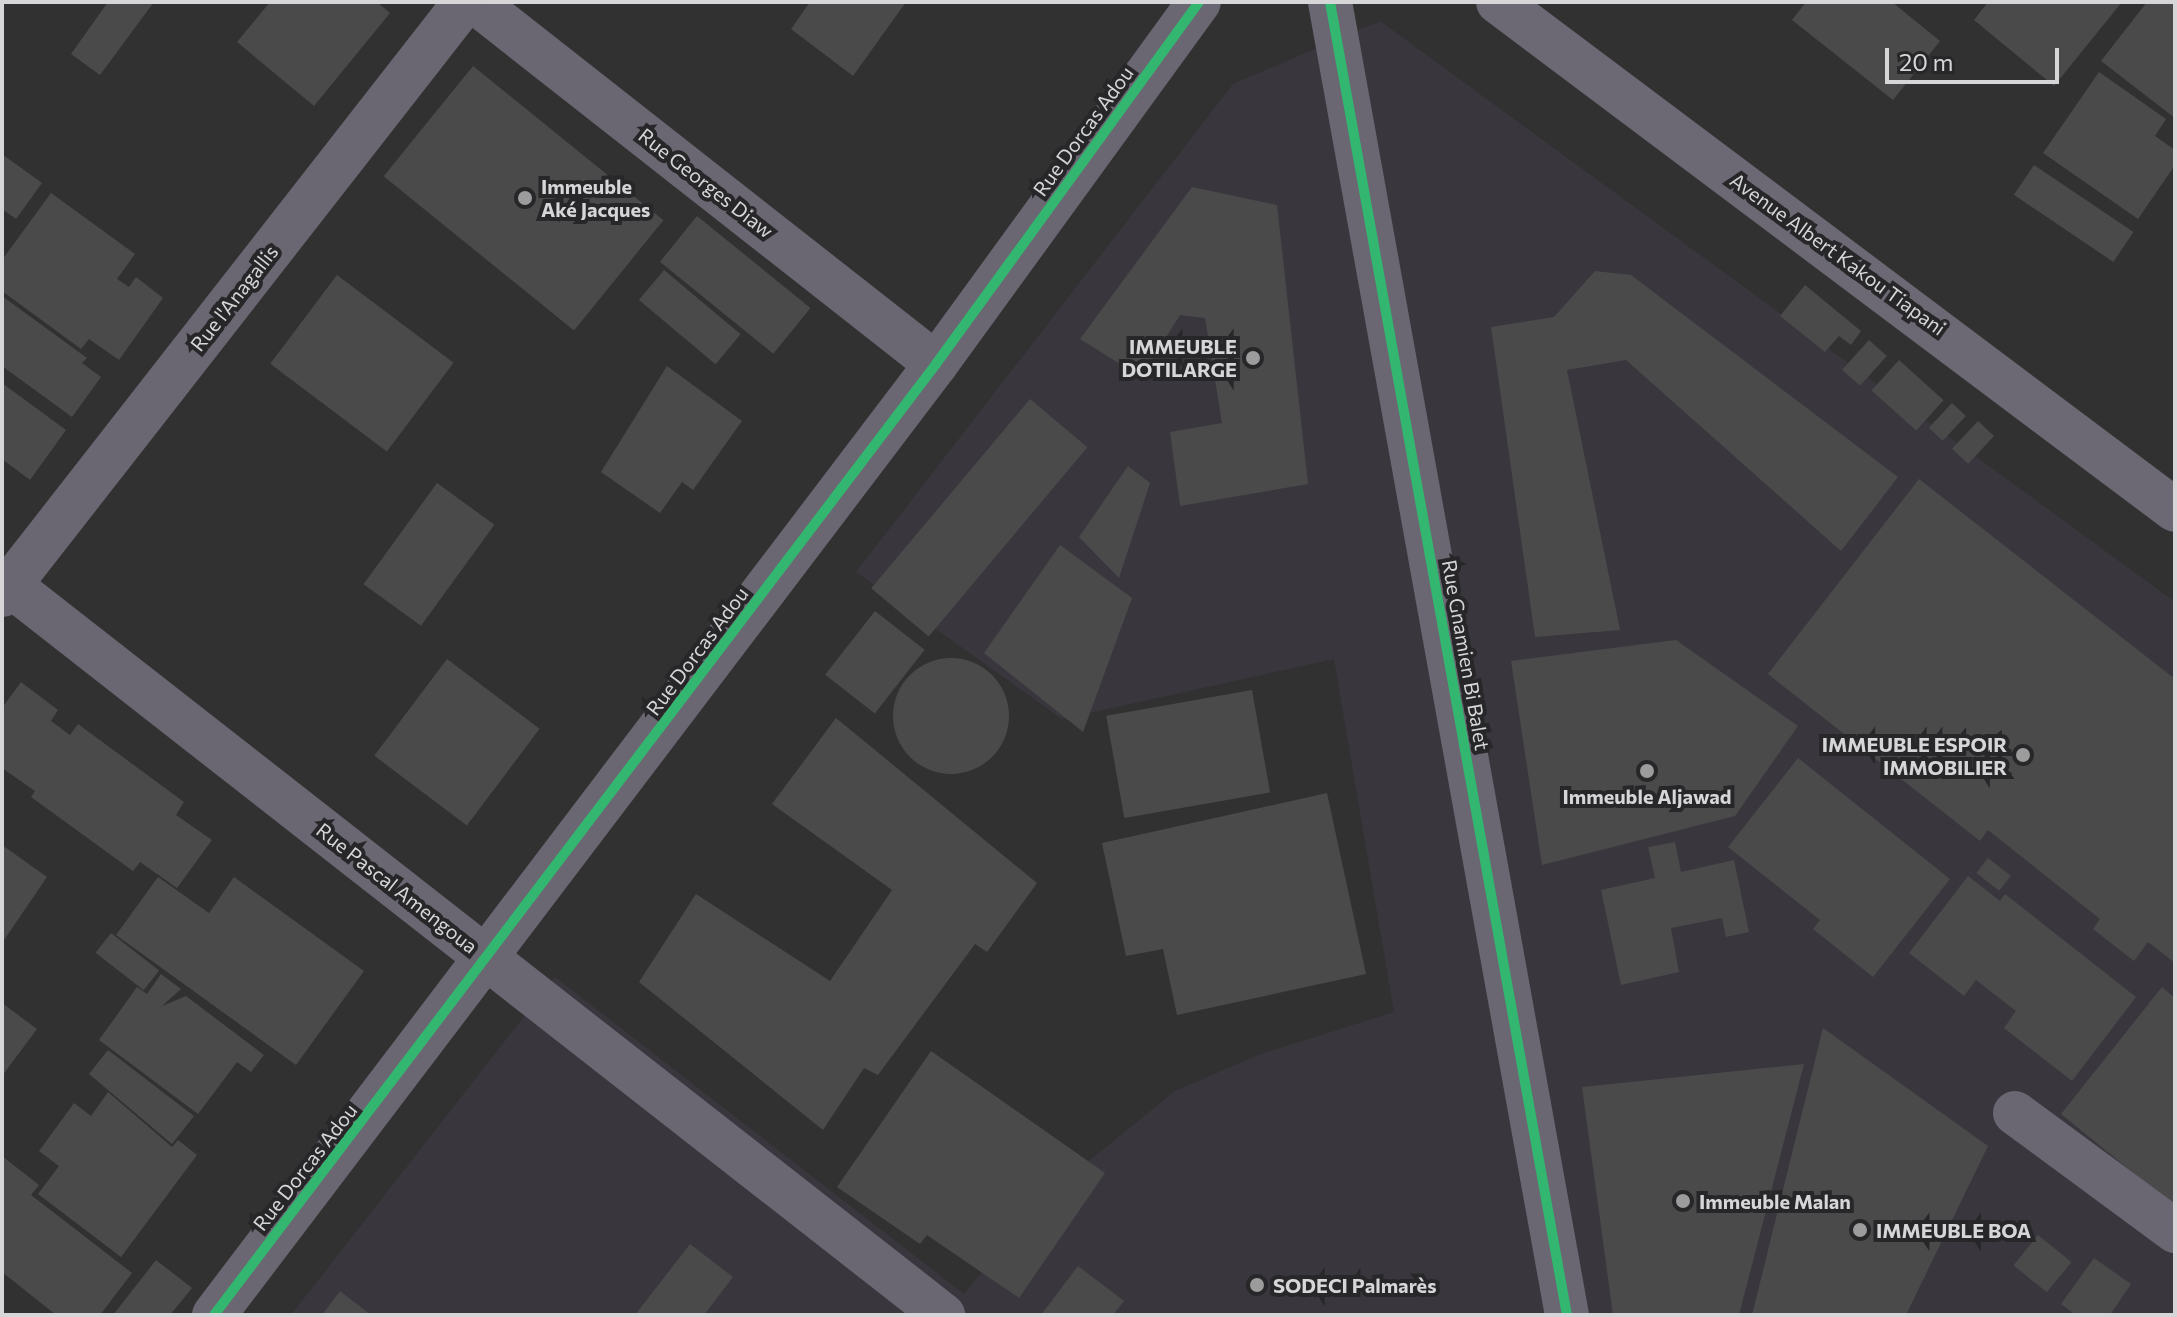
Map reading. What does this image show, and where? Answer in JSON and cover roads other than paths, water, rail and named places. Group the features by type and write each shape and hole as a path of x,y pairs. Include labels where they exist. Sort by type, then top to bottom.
{"street":[{"name":"Rue l'Anagallis","path":"5,586 465,2"},
{"name":"Rue Georges Diaw","path":"475,2 936,364"},
{"name":"Rue Dorcas Adou","path":"214,1315 936,364 1199,2"},
{"name":"Rue Gnamien Bi Balet","path":"1330,2 1567,1315"},
{"name":"Avenue Albert Kakou Tiapani","path":"1498,2 2175,510"},
{"name":"Rue Pascal Amengoua","path":"5,586 943,1315"},
{"path":"2015,1113 2175,1231"}],"place":[{"name":"Immeuble Aké Jacques","path":"525,198"},
{"name":"IMMEUBLE DOTILARGE","path":"1253,358"},
{"name":"IMMEUBLE ESPOIR IMMOBILIER","path":"2023,755"},
{"name":"Immeuble Aljawad","path":"1647,771"},
{"name":"Immeuble Malan","path":"1683,1201"},
{"name":"IMMEUBLE BOA","path":"1860,1230"},
{"name":"SODECI Palmarès","path":"1257,1285"}]}
